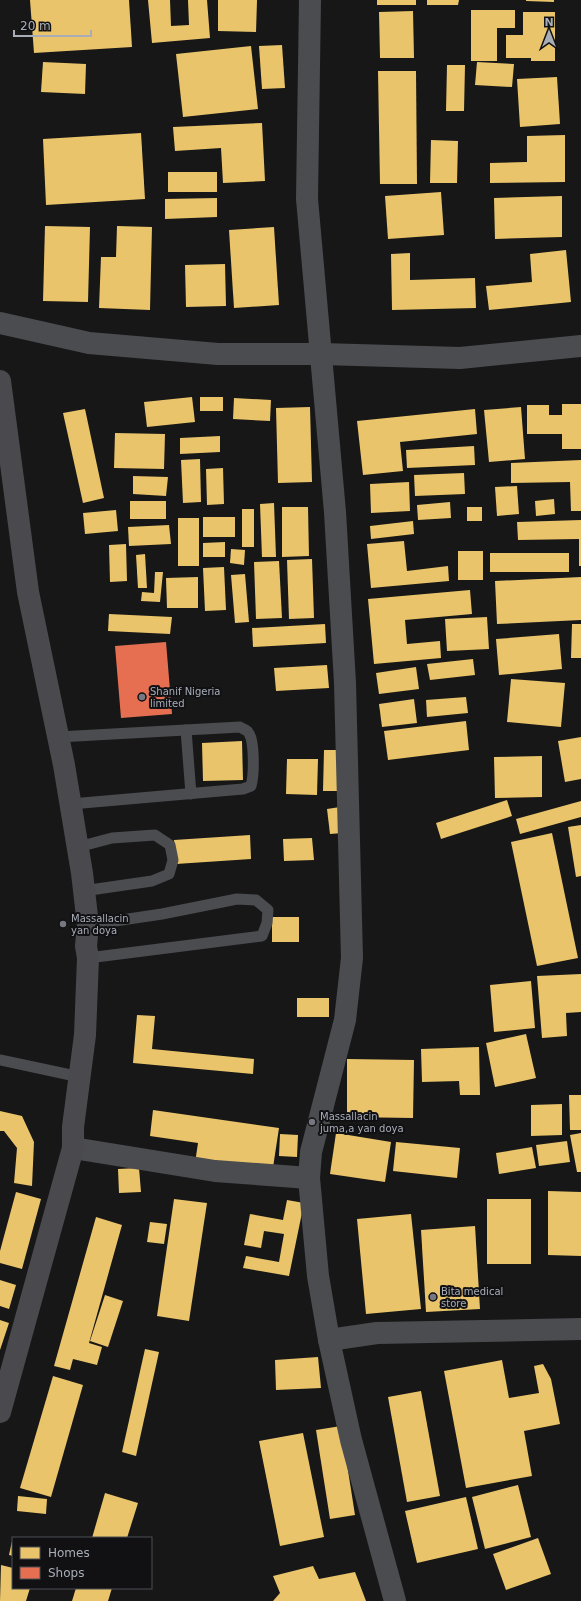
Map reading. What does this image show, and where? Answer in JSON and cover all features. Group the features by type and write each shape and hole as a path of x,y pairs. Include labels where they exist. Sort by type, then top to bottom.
{"street":[{"path":"310,0 307,199 335,512 345,683 352,958 345,1020 311,1152 309,1178 318,1276 329,1340 351,1440 395,1601"},
{"path":"0,323 89,343 218,354 322,354 460,358 581,346"},
{"path":"0,381 28,592 71,804 88,925 86,946 88,958 85,1035 73,1128 73,1148 0,1412"},
{"path":"73,1148 215,1171 309,1178"},
{"path":"329,1340 376,1333 581,1329"}],"lane":[{"path":"58,737 240,727 248,731 252,739 253,778 250,786 243,789 71,804"},
{"path":"186,730 191,794"},
{"path":"78,847 112,838 156,835 170,845 173,860 170,874 152,881 83,891"},
{"path":"88,925 162,914 237,899 256,900 268,910 267,923 262,936 88,958"},
{"path":"0,1060 80,1077"}],"building: Homes":[{"path":"30,0 129,0 132,47 34,53"},
{"path":"148,0 170,0 171,26 189,25 188,0 207,0 210,38 152,43"},
{"path":"218,0 257,0 256,32 218,31"},
{"path":"377,0 416,0 416,5 377,5"},
{"path":"427,0 459,0 458,5 427,5"},
{"path":"554,0 554,2 526,1"},
{"path":"471,10 515,10 515,28 497,28 497,61 471,61"},
{"path":"413,11 414,58 380,58 379,12"},
{"path":"523,12 555,12 555,61 531,61 531,58 506,58 506,35 523,35"},
{"path":"282,45 285,88 262,89 259,46"},
{"path":"251,46 258,109 183,117 176,54"},
{"path":"43,62 86,64 85,94 41,92"},
{"path":"477,62 514,64 512,87 475,85"},
{"path":"447,65 465,65 464,111 446,111"},
{"path":"378,71 416,71 417,184 380,184"},
{"path":"557,77 560,124 520,127 517,79"},
{"path":"262,123 265,181 223,183 221,148 175,151 173,127"},
{"path":"141,133 145,199 46,205 43,139"},
{"path":"565,135 565,182 490,183 490,163 527,162 527,136"},
{"path":"431,140 458,141 457,183 430,183"},
{"path":"168,172 217,172 217,192 168,192"},
{"path":"441,192 444,235 388,239 385,196"},
{"path":"562,196 562,237 495,239 494,198"},
{"path":"217,198 217,217 165,219 165,199"},
{"path":"45,226 90,227 88,302 43,301"},
{"path":"117,226 152,227 150,310 99,308 101,257 116,257"},
{"path":"274,227 279,305 234,308 229,230"},
{"path":"566,250 571,302 489,310 486,286 532,282 530,254"},
{"path":"410,253 410,280 475,278 476,308 392,310 391,254"},
{"path":"225,264 226,306 186,307 185,265"},
{"path":"192,397 195,422 147,427 144,402"},
{"path":"200,397 223,397 223,411 200,411"},
{"path":"234,398 271,400 270,421 233,419"},
{"path":"562,404 581,404 581,449 562,449 562,434 527,434 527,405 549,405 549,415 562,415"},
{"path":"310,407 312,482 278,483 276,408"},
{"path":"521,407 525,459 489,462 484,410"},
{"path":"85,409 104,498 83,503 63,413"},
{"path":"475,409 477,434 400,442 403,471 363,475 357,421"},
{"path":"115,433 165,434 164,469 114,468"},
{"path":"220,436 220,452 180,454 180,438"},
{"path":"474,446 475,465 407,468 406,450"},
{"path":"200,459 201,502 183,503 181,460"},
{"path":"581,460 581,511 571,511 570,482 511,483 511,463"},
{"path":"223,468 224,504 207,505 206,469"},
{"path":"464,473 465,494 415,496 414,475"},
{"path":"133,476 168,477 166,496 133,494"},
{"path":"409,482 410,511 371,513 370,484"},
{"path":"517,486 519,514 497,516 495,487"},
{"path":"554,499 555,514 536,516 535,501"},
{"path":"130,501 166,501 166,519 130,519"},
{"path":"450,502 451,518 418,520 417,505"},
{"path":"274,503 276,557 262,557 260,504"},
{"path":"282,507 308,507 309,556 282,557"},
{"path":"467,507 482,507 482,521 467,521"},
{"path":"242,509 254,509 254,547 242,547"},
{"path":"116,510 118,531 85,534 83,513"},
{"path":"203,517 235,517 235,537 203,537"},
{"path":"178,518 199,518 199,566 178,566"},
{"path":"581,520 581,566 579,566 579,539 518,540 517,522"},
{"path":"413,521 414,534 371,539 370,526"},
{"path":"169,525 171,544 129,546 128,527"},
{"path":"404,541 407,571 448,566 449,581 371,588 367,544"},
{"path":"225,542 225,557 203,557 203,543"},
{"path":"126,544 127,581 110,582 109,545"},
{"path":"231,549 245,550 244,565 230,563"},
{"path":"458,551 483,551 483,580 458,580"},
{"path":"490,553 569,553 569,572 490,572"},
{"path":"145,554 147,588 138,588 136,555"},
{"path":"312,559 314,618 289,619 287,560"},
{"path":"279,561 282,618 256,619 254,562"},
{"path":"224,567 226,610 205,611 203,568"},
{"path":"155,572 163,572 160,602 141,601 142,592 154,593"},
{"path":"245,574 249,622 235,623 231,575"},
{"path":"198,577 198,608 167,608 166,578"},
{"path":"581,577 581,620 497,624 495,581"},
{"path":"470,590 472,614 405,620 407,644 440,641 441,658 374,664 368,599"},
{"path":"109,614 172,617 170,634 108,631"},
{"path":"487,617 489,649 447,651 445,619"},
{"path":"325,624 326,643 253,647 252,628"},
{"path":"572,624 581,624 581,658 571,658"},
{"path":"559,634 562,669 499,675 496,639"},
{"path":"473,659 475,675 430,680 427,664"},
{"path":"327,665 329,688 276,691 274,668"},
{"path":"416,667 419,689 379,694 376,673"},
{"path":"511,679 565,683 561,727 507,722"},
{"path":"466,697 468,713 427,717 426,700"},
{"path":"414,699 417,723 382,727 379,704"},
{"path":"466,721 469,750 388,760 384,731"},
{"path":"581,737 581,779 565,782 558,741"},
{"path":"242,741 243,780 203,781 202,743"},
{"path":"324,750 340,750 339,791 323,791"},
{"path":"542,756 542,797 495,798 494,757"},
{"path":"287,759 318,759 317,795 286,794"},
{"path":"507,800 512,816 441,839 436,823"},
{"path":"581,801 581,817 520,834 516,819"},
{"path":"340,807 343,833 330,834 327,809"},
{"path":"581,825 581,876 576,877 568,827"},
{"path":"552,833 578,958 537,966 511,842"},
{"path":"250,835 251,859 176,864 174,840"},
{"path":"312,838 314,860 284,861 283,839"},
{"path":"272,917 299,917 299,942 272,942"},
{"path":"581,974 581,1012 566,1013 567,1036 542,1038 537,976"},
{"path":"531,981 535,1028 494,1032 490,985"},
{"path":"297,998 329,998 329,1017 297,1017"},
{"path":"137,1015 155,1016 152,1049 254,1059 253,1074 133,1063"},
{"path":"526,1034 536,1078 495,1087 486,1043"},
{"path":"479,1047 480,1095 460,1095 459,1081 422,1082 421,1049"},
{"path":"347,1059 414,1060 413,1118 347,1117"},
{"path":"569,1095 581,1095 581,1130 570,1130"},
{"path":"562,1104 562,1135 531,1136 531,1105"},
{"path":"153,1110 279,1128 272,1174 195,1163 198,1143 150,1136"},
{"path":"0,1111 22,1116 34,1142 32,1186 14,1183 17,1148 4,1131 0,1131"},
{"path":"336,1133 391,1142 385,1182 330,1174"},
{"path":"581,1133 581,1172 577,1172 570,1135"},
{"path":"280,1134 298,1135 297,1157 279,1156"},
{"path":"567,1141 570,1162 539,1166 536,1145"},
{"path":"396,1142 460,1148 457,1178 393,1171"},
{"path":"532,1147 536,1168 499,1174 496,1153"},
{"path":"139,1168 141,1192 119,1193 118,1169"},
{"path":"548,1191 581,1192 581,1256 548,1255"},
{"path":"16,1192 41,1199 22,1269 0,1263 0,1251"},
{"path":"174,1199 207,1203 189,1321 157,1316"},
{"path":"487,1199 531,1199 531,1264 487,1264"},
{"path":"287,1200 304,1203 289,1276 243,1268 246,1256 279,1262 284,1234 264,1231 261,1248 244,1245 250,1214 283,1220"},
{"path":"411,1214 421,1309 366,1314 357,1219"},
{"path":"96,1217 122,1225 89,1343 102,1347 97,1365 73,1359 70,1370 54,1366"},
{"path":"150,1222 167,1224 164,1244 147,1242"},
{"path":"475,1226 480,1309 426,1312 421,1230"},
{"path":"0,1280 16,1285 9,1309 0,1306"},
{"path":"105,1295 123,1301 108,1347 90,1341"},
{"path":"0,1320 9,1323 0,1350"},
{"path":"145,1349 159,1352 136,1456 122,1452"},
{"path":"318,1357 321,1388 276,1390 275,1360"},
{"path":"502,1360 509,1398 539,1393 534,1366 543,1364 551,1379 560,1424 524,1431 532,1476 466,1488 444,1371"},
{"path":"53,1376 83,1385 51,1497 20,1488"},
{"path":"421,1391 440,1496 407,1502 388,1397"},
{"path":"341,1426 355,1515 330,1519 316,1430"},
{"path":"303,1433 324,1537 280,1546 259,1441"},
{"path":"518,1485 531,1537 485,1549 472,1497"},
{"path":"105,1493 138,1503 127,1537 92,1537"},
{"path":"18,1496 47,1499 46,1514 17,1511"},
{"path":"466,1497 478,1549 417,1563 405,1511"},
{"path":"538,1538 551,1574 506,1590 493,1554"},
{"path":"12,1541 12,1556 9,1555"},
{"path":"1,1565 12,1568 12,1589 30,1589 26,1601 0,1601"},
{"path":"313,1566 319,1579 355,1572 366,1601 273,1601 280,1593 273,1576"},
{"path":"76,1589 112,1589 108,1601 72,1601"}],"building: Shops":[{"path":"166,642 172,714 121,718 115,646"}],"place":[{"name":"Shanif Nigeria limited","path":"142,697"},
{"name":"Massallacin yan doya","path":"63,924"},
{"name":"Massallacin juma,a yan doya","path":"312,1122"},
{"name":"Bita medical store","path":"433,1297"}]}
